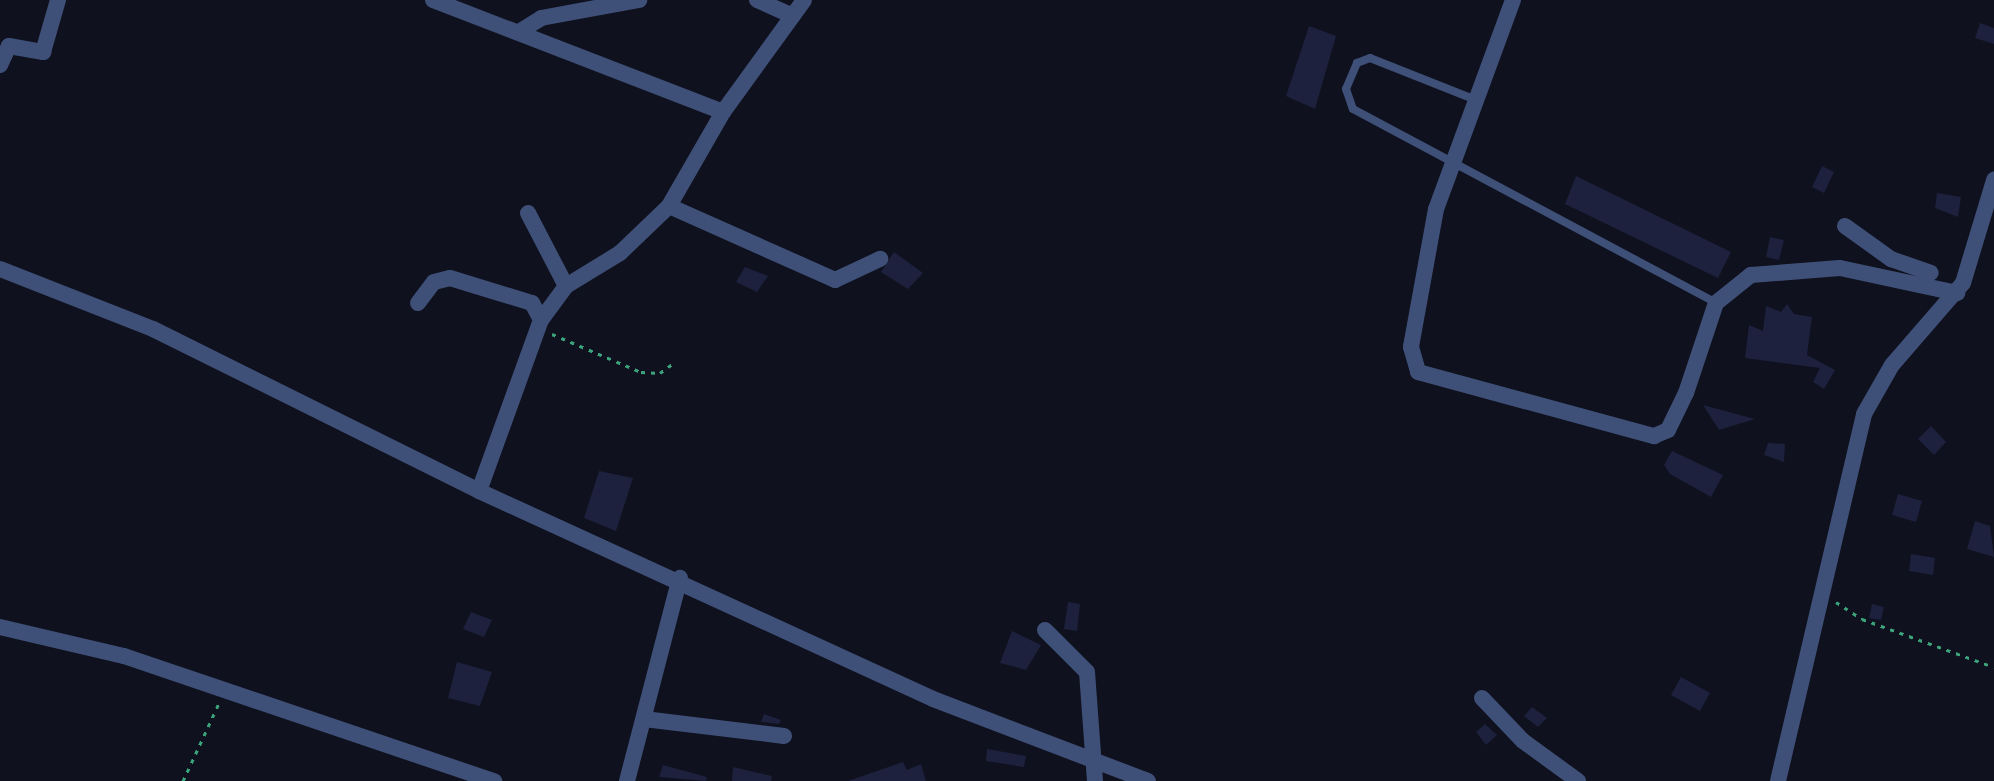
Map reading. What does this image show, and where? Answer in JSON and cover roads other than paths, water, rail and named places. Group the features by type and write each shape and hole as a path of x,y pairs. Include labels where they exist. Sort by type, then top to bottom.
{"street":[{"path":"0,65 9,46 43,52 58,0"},
{"path":"433,0 723,112"},
{"path":"519,32 541,18 639,0"},
{"path":"757,0 793,16"},
{"path":"479,491 543,318 566,286 620,253 669,206 723,112 804,0"},
{"path":"1513,0 1449,164 1411,347 1414,367 1430,379 1662,435 1686,393 1716,303 1751,275 1810,267 1874,270 1960,288"},
{"path":"1778,781 1864,414 1892,365 1960,288 1994,180"},
{"path":"669,206 835,280 880,259"},
{"path":"528,213 566,286"},
{"path":"1845,226 1891,259 1960,288"},
{"path":"0,269 153,329 479,491 680,578 1096,773 1148,781"},
{"path":"418,303 434,282 450,278 532,303 543,318"},
{"path":"627,781 680,578"},
{"path":"0,627 226,688 494,781"},
{"path":"1045,630 1087,672 1096,773"},
{"path":"1482,698 1523,741 1578,781"},
{"path":"644,719 784,736"}],"lane":[{"path":"1476,100 1370,58 1350,77 1353,109 1449,164 1716,303"}]}
